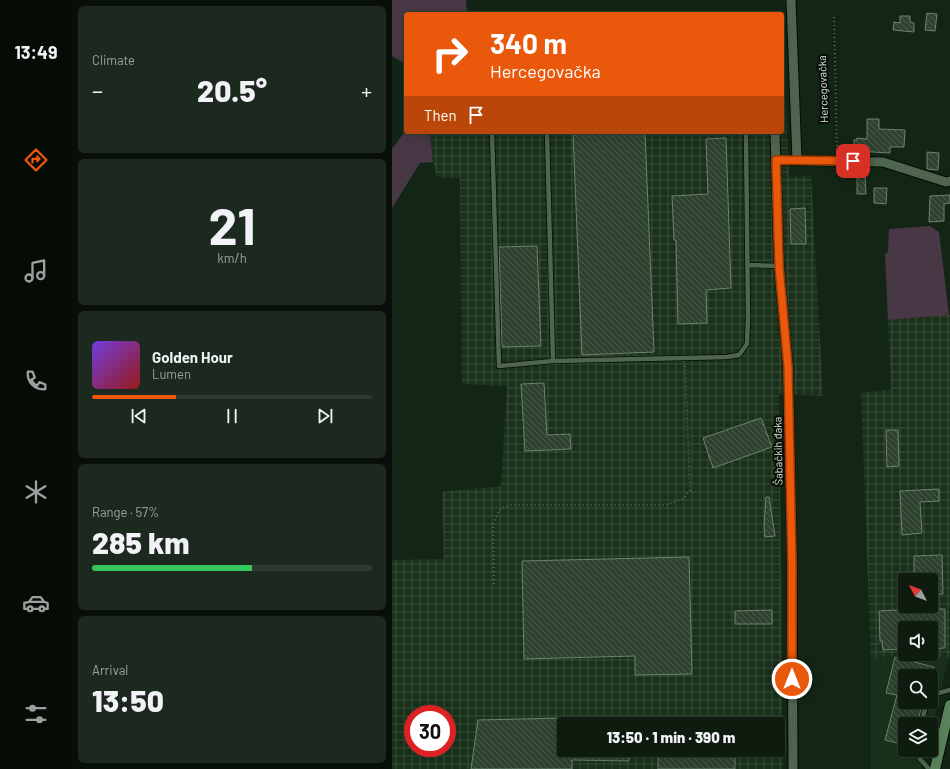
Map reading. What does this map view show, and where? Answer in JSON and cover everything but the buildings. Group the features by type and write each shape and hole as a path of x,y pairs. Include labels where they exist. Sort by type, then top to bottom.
{"main road":[{"path":"935,769 950,705"}],"street":[{"path":"791,0 797,160"},
{"name":"Šabačkih đaka","path":"775,134 779,266 788,367 792,565 792,769"},
{"path":"776,160 883,162 946,182 950,181"}],"lane":[{"path":"492,134 498,366 553,361 685,358 739,355 747,344 748,265 746,134"},
{"path":"548,134 553,361"},
{"path":"748,265 779,266"},
{"path":"938,693 950,690"},
{"path":"919,757 929,769"}],"path":[{"name":"Hercegovačka","path":"834,17 834,81 837,161"},
{"path":"494,584 493,524 499,510 509,506 666,504 684,498 690,490 685,358"}],"shaded area":[{"path":"392,0 466,0 467,12 404,12 404,63 392,56"},
{"path":"784,73 789,177 811,176 823,396 779,394 782,717 557,717 557,757 783,757 783,769 392,769 392,560 444,559 442,492 501,486 507,386 462,384 460,178 437,177 433,162 430,134 784,134"},
{"path":"404,133 404,134 430,134 433,162 420,163 392,208 392,149"},
{"path":"930,226 939,232 949,315 888,320 885,255 888,251 889,229"},
{"path":"950,315 949,658 938,657 938,621 898,621 898,656 871,658 861,393 891,389 888,320"},
{"path":"898,656 898,661 938,661 938,657 949,658 938,701 938,669 898,669 898,709 936,709 934,717 898,717 898,757 924,757 921,769 871,769 871,658"}],"route":[{"path":"792,679 792,565 788,367 785,314 779,266 776,160 853,161"}]}
